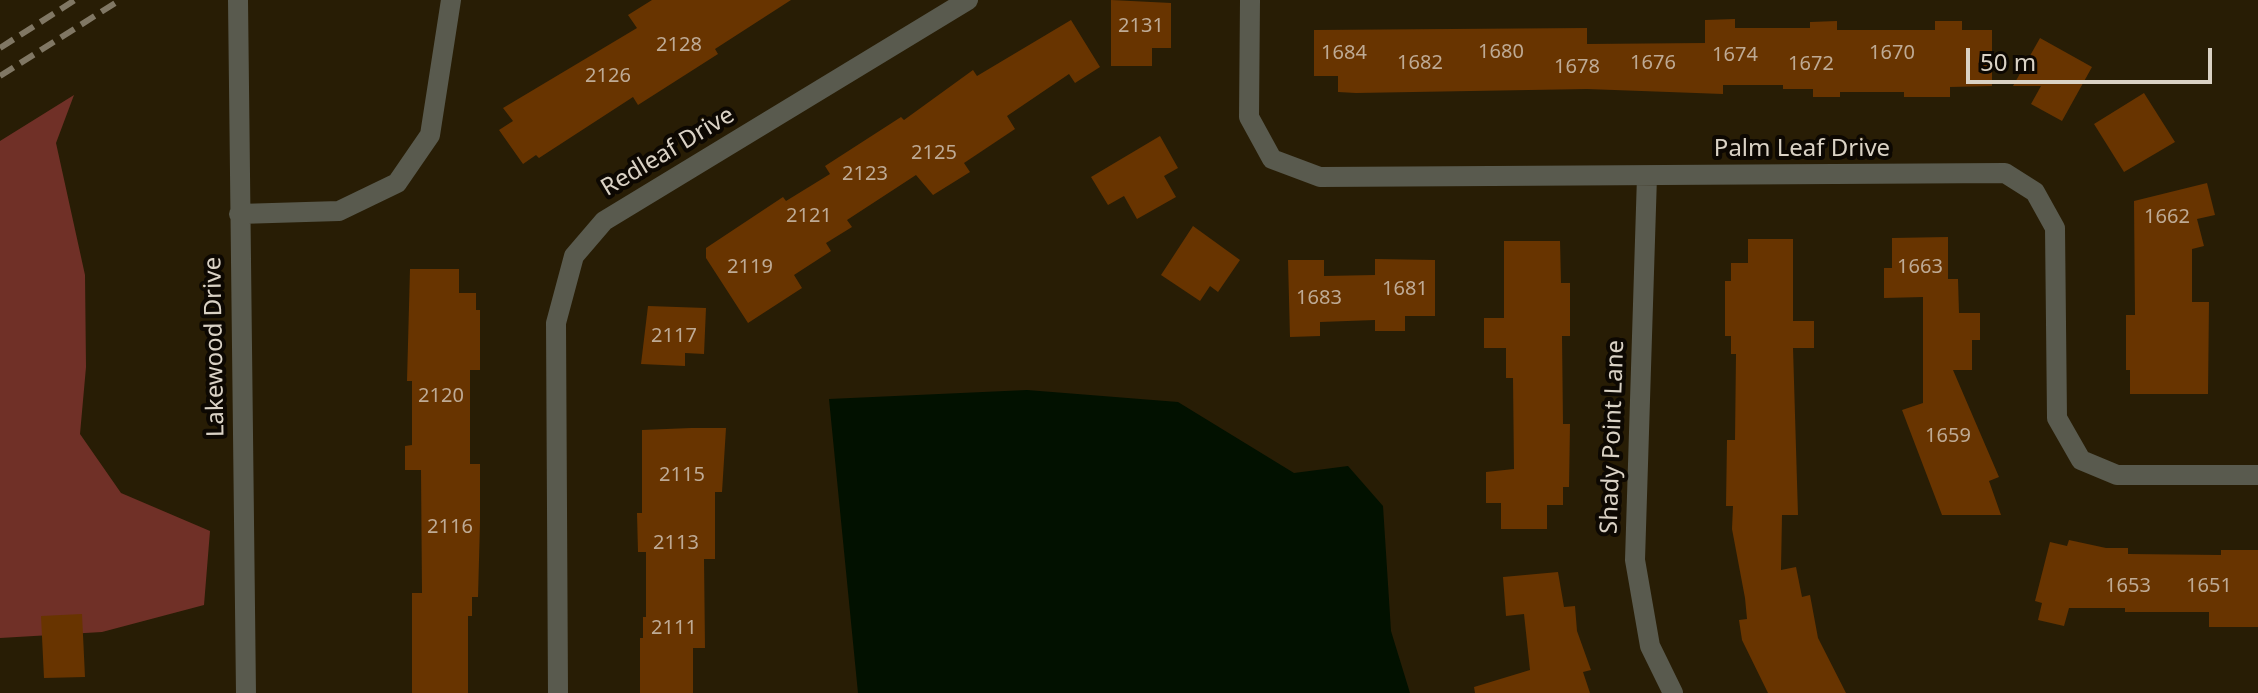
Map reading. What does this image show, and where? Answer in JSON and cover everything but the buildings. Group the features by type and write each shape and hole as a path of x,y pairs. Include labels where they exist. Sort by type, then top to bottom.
{"street":[{"name":"Lakewood Drive","path":"238,0 246,693"},
{"path":"239,214 339,211 397,183 430,135 451,0"},
{"name":"Redleaf Drive","path":"558,693 556,323 574,256 604,221 968,0"},
{"name":"Palm Leaf Drive","path":"1250,0 1249,117 1272,159 1320,177 2005,173 2035,192 2055,228 2057,418 2081,460 2117,475 2258,475"},
{"name":"Shady Point Lane","path":"1647,176 1635,560 1650,646 1673,693"}],"shaded area":[{"path":"74,95 56,143 85,275 86,367 80,434 121,493 210,531 204,605 102,632 0,638 0,141"},
{"path":"1027,390 1178,402 1294,473 1348,466 1383,506 1391,631 1410,693 858,693 829,399"}],"railway":[{"path":"0,48 75,0"},
{"path":"0,76 120,0"}]}
